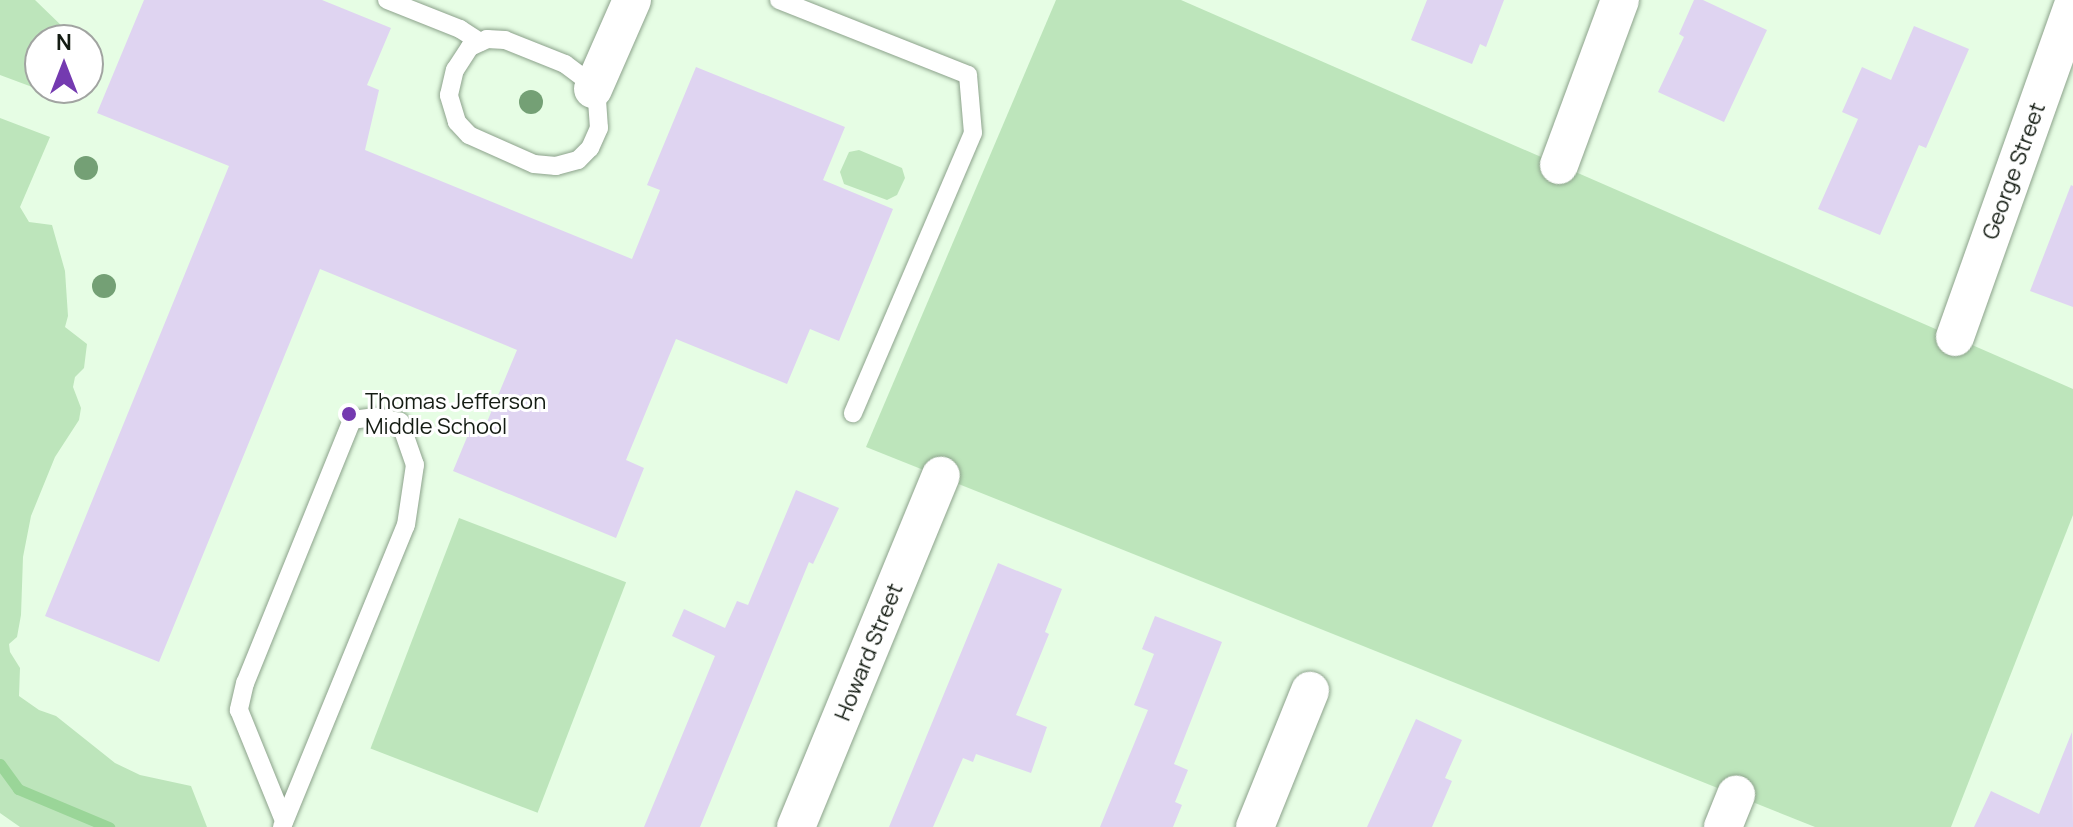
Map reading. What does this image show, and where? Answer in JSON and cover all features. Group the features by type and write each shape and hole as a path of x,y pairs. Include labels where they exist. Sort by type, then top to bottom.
{"street":[{"path":"593,89 632,0"},
{"path":"1559,165 1620,0"},
{"name":"George Street","path":"1955,337 2073,6"},
{"name":"Howard Street","path":"796,827 941,476"},
{"path":"1255,827 1310,691"}],"lane":[{"path":"387,0 460,29 480,42"},
{"path":"779,0 968,75 973,133 853,413"},
{"path":"505,40 558,61 578,73 593,89 599,107 599,128 590,148 572,164 534,164 469,135 457,122 450,103 450,83 460,57 480,42 505,40"},
{"path":"376,417 400,422 415,465 406,525 283,824 239,710 245,683 352,420 376,417"}],"green space":[{"path":"0,0 35,0 60,24 24,24 24,84 0,75"},
{"path":"1056,0 1181,0 2073,389 2073,515 1951,827 1815,827 866,447"},
{"path":"0,118 50,137 20,207 29,222 52,225 65,271 68,316 65,327 87,344 84,368 75,377 73,387 81,408 79,420 55,457 31,516 23,557 21,615 17,637 9,644 10,652 20,668 19,696 39,710 56,716 115,763 140,775 191,786 207,827 20,827 0,813"},
{"path":"859,150 902,168 905,178 897,195 887,200 844,184 840,172 849,152"},
{"path":"459,518 626,582 538,813 370,749"}],"building":[{"path":"144,0 322,0 391,28 367,85 379,90 365,150 632,259 660,190 647,185 696,67 845,127 823,180 893,209 839,341 810,329 787,384 676,339 626,460 644,468 616,538 453,471 470,430 482,434 517,350 320,269 159,662 45,616 229,166 97,113 101,104 104,104 104,96"},
{"path":"1427,0 1504,0 1486,47 1480,44 1472,64 1411,40"},
{"path":"1694,0 1703,0 1767,30 1724,122 1658,92 1684,37 1679,34"},
{"path":"1914,26 1969,49 1926,148 1919,145 1880,235 1818,209 1858,119 1842,112 1862,67 1891,80"},
{"path":"2073,186 2073,307 2030,291"},
{"path":"796,490 839,508 813,564 809,562 700,827 644,827 715,656 672,636 684,609 725,628 737,601 748,605"},
{"path":"998,563 1062,589 1045,632 1049,634 1016,715 1047,727 1031,773 976,754 973,762 963,758 933,827 889,827"},
{"path":"1155,616 1222,642 1174,764 1188,770 1175,802 1182,805 1173,827 1100,827 1148,710 1134,705 1154,654 1142,649"},
{"path":"1416,719 1462,740 1445,778 1452,781 1432,827 1367,827"},
{"path":"2072,732 2073,827 1974,827 1991,791 2039,814"}],"waterway":[{"path":"0,764 18,789 109,827"}],"place":[{"name":"Thomas Jefferson Middle School","path":"349,414"}]}
